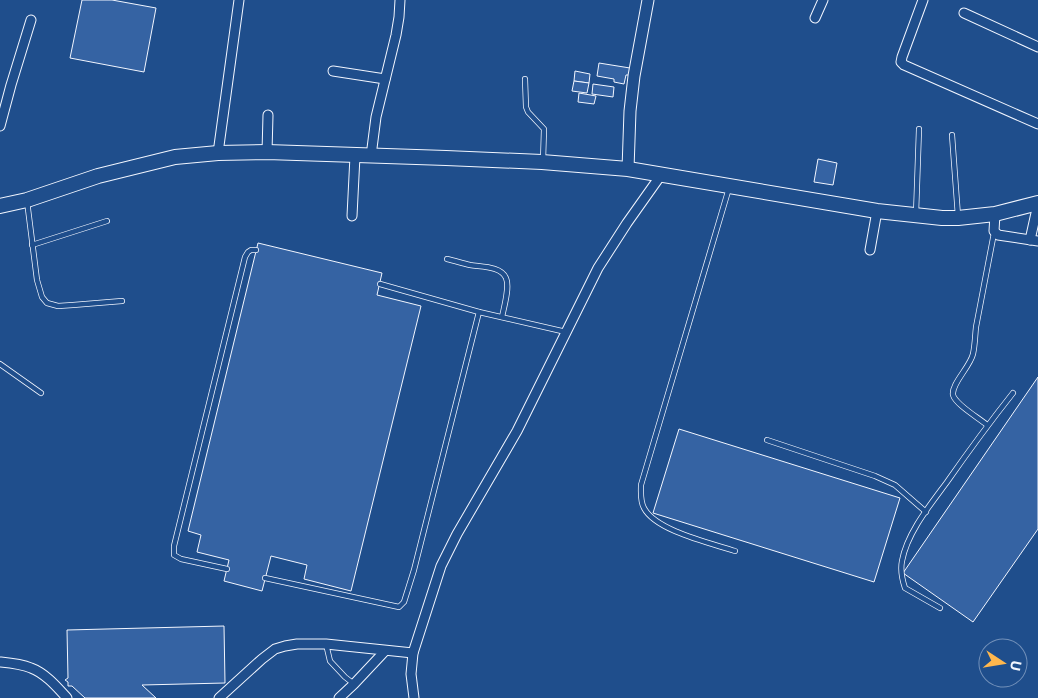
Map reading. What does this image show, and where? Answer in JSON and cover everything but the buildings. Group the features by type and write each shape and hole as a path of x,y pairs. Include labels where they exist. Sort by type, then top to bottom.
{"main road":[{"path":"0,206 26,200 98,176 160,160 190,155 267,152 542,162 628,169 877,211 942,218 995,214 1038,203"}],"street":[{"path":"218,153 239,0"},
{"path":"371,156 376,117 396,35 400,0"},
{"path":"628,169 630,111 634,76 648,0"},
{"path":"814,18 823,0"},
{"path":"922,0 902,57 904,65 1038,124"},
{"path":"964,13 1038,47"},
{"path":"0,126 31,20"},
{"path":"333,71 385,79"},
{"path":"267,152 268,115"},
{"path":"352,216 355,156"},
{"path":"414,698 411,674 413,653 441,566 457,534 517,431 598,268 661,175"},
{"path":"995,214 994,231 998,235 1034,240 1038,203"},
{"path":"870,250 877,211"},
{"path":"219,698 262,659 285,646 326,644 413,653"},
{"path":"339,698 385,651"},
{"path":"0,662 31,668 40,673 67,698"}],"lane":[{"path":"525,79 526,107 528,112 544,129 542,162"},
{"path":"916,215 919,129"},
{"path":"952,135 958,218"},
{"path":"730,187 641,485 640,497 644,508 651,518 662,526 735,551"},
{"path":"26,200 36,280 42,297 48,303 58,306 122,300"},
{"path":"32,245 107,221"},
{"path":"987,425 955,399 953,391 954,386 969,365 973,355 975,334 994,231"},
{"path":"227,570 181,559 174,555 174,546 245,257 251,250 256,250"},
{"path":"447,259 490,268 501,272 505,276 507,281 502,317"},
{"path":"380,284 479,312 566,332"},
{"path":"265,578 399,607 404,602 479,312"},
{"path":"0,364 41,392"},
{"path":"940,608 905,588 901,569 905,550 915,528 987,425 1013,392"},
{"path":"767,440 885,480 895,485 926,512"},
{"path":"326,644 330,661 354,684"}]}
